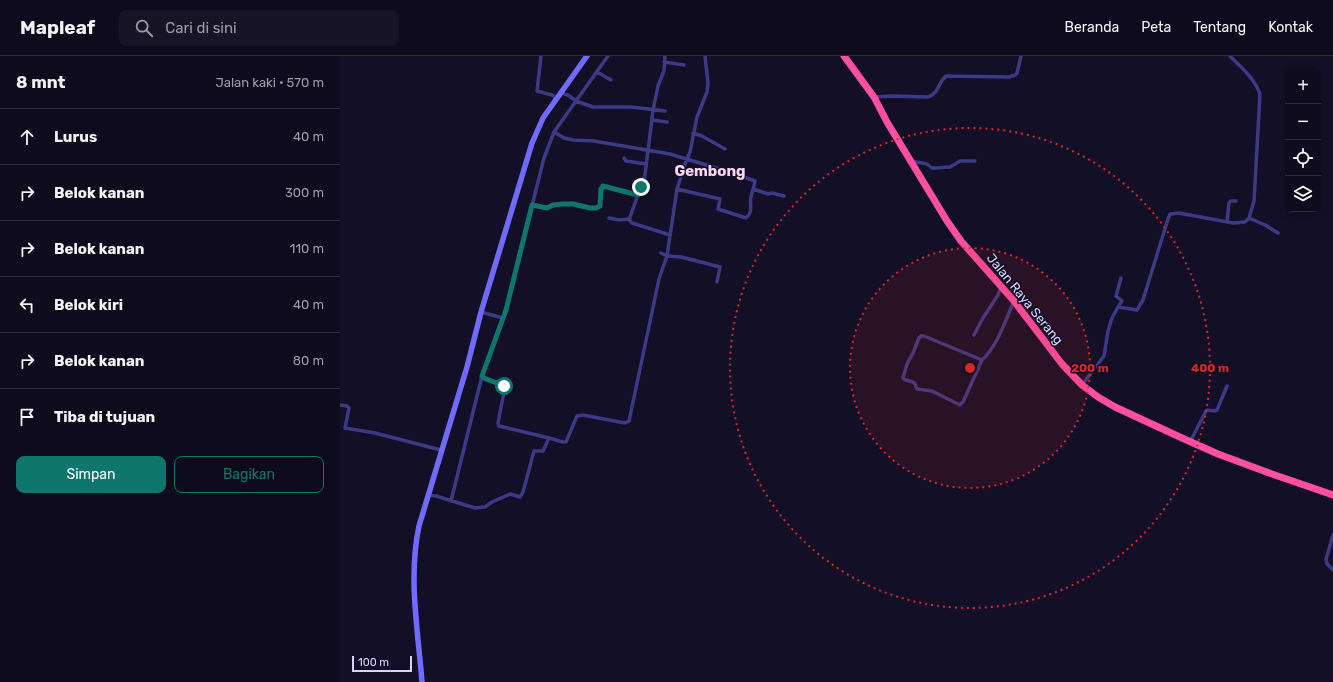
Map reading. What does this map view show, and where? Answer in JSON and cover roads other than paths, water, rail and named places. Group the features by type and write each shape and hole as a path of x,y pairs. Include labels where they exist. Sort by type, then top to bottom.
{"highway":[{"name":"Jalan Raya Serang","path":"844,56 874,97 910,161 952,228 1002,286 1062,364 1082,385 1098,397 1116,407 1190,442 1272,474 1333,495"}],"street":[{"path":"541,56 537,91 554,96 556,100"},
{"path":"422,682 415,611 415,552 419,526 532,143 544,118 587,56"},
{"path":"449,500 482,376 501,317 506,310 544,158 554,132 575,100 608,56"},
{"path":"630,219 645,175 652,120 658,86 664,71 665,56"},
{"path":"482,376 503,384 505,387 498,426 566,442 578,415 625,423 629,421 659,280 667,256 677,189 692,143 697,117 705,100 708,88 706,56"},
{"path":"874,97 932,96 946,76 1012,77 1017,73 1021,56"},
{"path":"1118,307 1137,310 1144,300 1170,214 1179,214 1233,223 1245,222 1249,218 1254,200 1260,94 1252,79 1230,56"},
{"path":"664,62 684,65"},
{"path":"597,72 611,80"},
{"path":"560,93 568,95 575,100 593,107 631,107 665,112"},
{"path":"652,120 667,122"},
{"path":"554,132 564,138 573,140 594,141 670,154 753,180 755,183 750,200 752,208 748,217 746,218 718,209 720,199 677,189"},
{"path":"693,133 702,136 725,149"},
{"path":"624,158 626,161 646,164"},
{"path":"910,161 927,164 932,168 950,167 960,161 975,161"},
{"path":"532,205 547,208 553,205 567,204 599,208 601,204 601,189 603,186 638,195"},
{"path":"753,189 768,194 772,193 784,196"},
{"path":"1227,222 1229,203 1231,201 1236,201"},
{"path":"610,218 619,220 630,219"},
{"path":"1249,218 1278,233"},
{"path":"630,219 630,222 632,223 670,235"},
{"path":"661,253 667,256 681,257 720,266 717,282"},
{"path":"1082,385 1104,356 1108,331 1112,318 1122,301 1116,297 1121,278"},
{"path":"974,336 1002,286"},
{"path":"982,360 921,336 907,362 903,378 906,381 913,383 917,389 932,391 960,405 963,402 982,360 991,350 999,336 1014,301"},
{"path":"481,312 490,313 501,317"},
{"path":"1190,442 1206,411 1218,410 1227,386"},
{"path":"340,405 347,406 349,408 345,428"},
{"path":"340,429 345,428 375,433 441,450"},
{"path":"428,495 436,496 469,507 481,508 510,494 520,496 523,492 534,452 543,451 549,438"},
{"path":"1333,535 1326,559 1327,564 1333,570"}],"district":[{"name":"Gembong","path":"710,171"}]}
